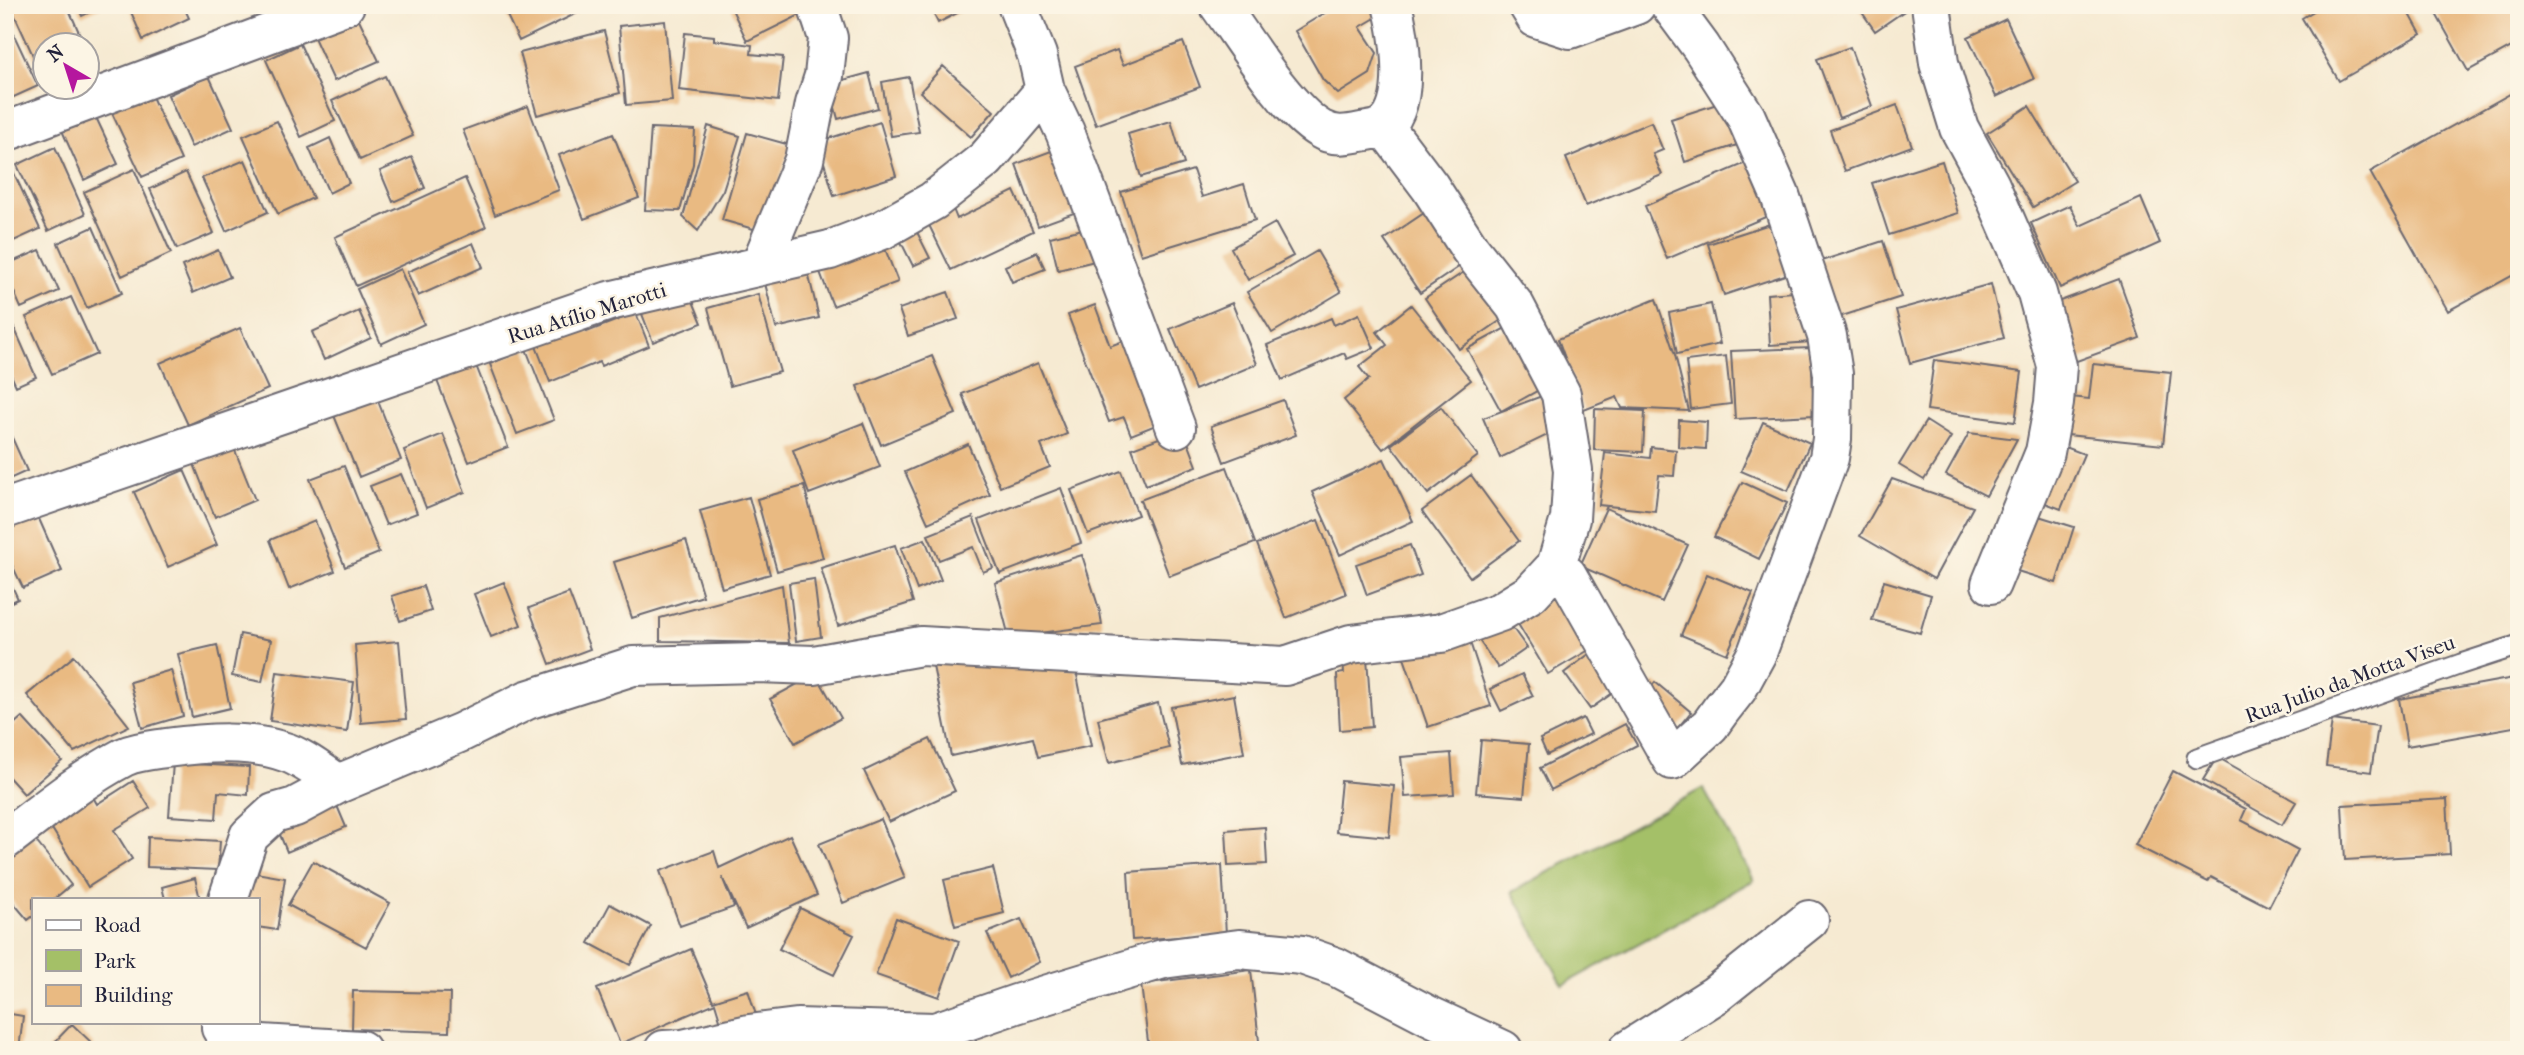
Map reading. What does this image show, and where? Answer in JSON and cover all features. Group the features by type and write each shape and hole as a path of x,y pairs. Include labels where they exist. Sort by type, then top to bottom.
{"street":[{"path":"760,266 804,160 815,104 824,76 828,38 817,5"},
{"path":"1017,5 1037,55 1045,90 1065,132 1176,428"},
{"path":"1219,5 1302,115 1320,130 1347,135 1384,126 1397,108 1401,71 1398,26 1392,5"},
{"path":"1528,5 1536,18 1570,29 1636,5"},
{"path":"1556,566 1567,575 1672,760 1720,711 1738,688 1756,653 1829,458 1833,374 1827,336 1780,195 1746,117 1670,5"},
{"path":"1931,5 1939,64 1959,128 1990,185 2037,293 2057,366 2054,403 2045,452 1991,584"},
{"path":"5,132 337,9"},
{"name":"Rua Atílio Marotti","path":"5,509 609,301 830,250 882,230 933,201 986,159 1045,90"},
{"path":"228,898 249,836 274,813 295,807 338,784 462,732 527,700 633,666 758,663 814,665 921,646 1285,666 1351,644 1441,633 1500,612 1531,593 1556,566 1570,519 1573,470 1561,394 1515,306 1470,249 1430,187 1384,126"},
{"path":"5,840 53,803 125,757 139,752 196,744 237,743 285,752 300,758 338,784"},
{"path":"1628,1050 1715,995 1809,920"},
{"path":"664,1050 797,1028 935,1032 1163,959 1239,949 1302,955 1336,967 1503,1050"},
{"path":"1428,1015 1455,1050"},
{"path":"221,1024 220,1028 231,1042 361,1050"}],"lane":[{"name":"Rua Julio da Motta Viseu","path":"2197,758 2461,663 2519,645"}],"green space":[{"path":"1703,788 1754,880 1563,985 1512,892"}],"building":[{"path":"10,5 67,5 79,32 32,32 32,53"},
{"path":"77,5 105,5 82,16"},
{"path":"128,5 183,5 189,18 143,40"},
{"path":"502,5 594,5 519,41"},
{"path":"730,5 795,5 800,15 747,41"},
{"path":"929,5 973,5 938,23"},
{"path":"1338,5 1377,5 1377,17 1360,27 1377,53 1370,74 1338,94 1323,80 1295,31"},
{"path":"1857,5 1913,5 1875,31"},
{"path":"2324,5 2405,5 2421,34 2339,81 2302,18"},
{"path":"2431,5 2519,5 2519,43 2468,71"},
{"path":"355,11 379,61 334,81 311,31"},
{"path":"5,16 32,73 32,89 5,101"},
{"path":"2006,19 2034,79 1996,97 1968,37"},
{"path":"665,21 672,101 626,105 619,26"},
{"path":"604,31 620,93 537,115 520,53"},
{"path":"685,33 714,36 714,40 752,45 751,54 783,57 778,101 679,90"},
{"path":"1183,42 1200,87 1096,125 1075,66 1117,50 1123,65"},
{"path":"300,44 335,121 301,137 266,60"},
{"path":"1850,47 1872,106 1839,118 1817,59"},
{"path":"943,66 994,111 971,137 920,92"},
{"path":"869,73 878,108 838,119 829,84"},
{"path":"209,76 233,128 191,147 168,95"},
{"path":"385,76 413,136 360,160 332,101"},
{"path":"909,77 919,132 891,136 882,82"},
{"path":"2519,89 2519,272 2448,311 2370,172"},
{"path":"149,90 181,160 142,177 110,109"},
{"path":"1723,102 1737,145 1685,162 1671,119"},
{"path":"1897,105 1912,146 1845,171 1830,130"},
{"path":"528,106 559,190 495,215 463,130"},
{"path":"2029,106 2075,181 2033,207 1987,133"},
{"path":"93,111 118,164 84,180 60,126"},
{"path":"277,121 313,198 278,214 243,136"},
{"path":"1171,121 1184,164 1141,177 1128,134"},
{"path":"880,122 896,176 834,196 818,142"},
{"path":"1651,122 1663,150 1653,154 1662,175 1586,206 1566,158"},
{"path":"708,126 740,136 723,190 698,231 683,217"},
{"path":"651,128 695,130 693,164 680,211 645,210"},
{"path":"747,133 790,145 764,232 722,220"},
{"path":"613,134 639,198 584,219 559,155"},
{"path":"330,138 349,183 329,193 309,148"},
{"path":"55,147 85,214 48,231 17,165"},
{"path":"1062,147 1085,209 1038,226 1016,164"},
{"path":"5,154 40,229 5,245"},
{"path":"412,157 425,188 393,202 380,171"},
{"path":"245,160 268,212 226,231 202,178"},
{"path":"1753,160 1775,213 1667,259 1645,206"},
{"path":"1942,161 1958,213 1889,235 1872,183"},
{"path":"134,169 171,253 122,276 84,192"},
{"path":"1193,170 1202,197 1244,184 1255,220 1141,255 1121,192"},
{"path":"186,172 214,233 177,249 150,189"},
{"path":"465,178 486,227 356,286 335,237"},
{"path":"1014,191 1033,231 951,270 927,221 953,209 957,219"},
{"path":"2141,198 2160,243 2060,288 2031,223 2070,205 2080,226"},
{"path":"1433,207 1469,260 1420,293 1384,240"},
{"path":"912,222 930,258 913,266 895,230"},
{"path":"1275,223 1293,256 1248,280 1231,248"},
{"path":"1773,223 1788,274 1724,295 1708,244"},
{"path":"1095,226 1103,259 1058,270 1050,237"},
{"path":"93,227 122,293 87,308 58,243"},
{"path":"882,241 898,282 833,306 817,264"},
{"path":"1883,241 1901,297 1836,318 1818,262"},
{"path":"473,243 483,267 418,296 407,272"},
{"path":"40,250 59,291 21,308 5,265"},
{"path":"218,250 230,277 193,293 182,266"},
{"path":"1317,251 1341,292 1272,333 1247,292"},
{"path":"1037,252 1045,269 1012,282 1005,266"},
{"path":"806,264 819,318 776,328 763,275"},
{"path":"1473,266 1507,316 1459,349 1425,298"},
{"path":"400,269 424,324 381,344 357,289"},
{"path":"2119,279 2140,338 2074,362 2052,304"},
{"path":"1991,284 2004,338 1910,363 1896,310"},
{"path":"1808,291 1811,342 1770,345 1767,294"},
{"path":"948,292 958,319 908,336 899,309"},
{"path":"690,294 702,323 653,342 642,314"},
{"path":"758,294 780,372 730,386 708,308"},
{"path":"71,297 97,354 52,374 26,317"},
{"path":"1656,299 1675,355 1689,411 1622,408 1617,397 1584,410 1558,339"},
{"path":"1232,303 1257,364 1195,390 1170,329"},
{"path":"1711,304 1720,344 1677,354 1669,313"},
{"path":"1095,305 1110,346 1134,337 1166,421 1131,435 1124,417 1109,422 1068,315"},
{"path":"1411,305 1471,380 1383,449 1344,400 1369,379 1359,367 1387,345 1377,332"},
{"path":"359,311 371,338 324,360 312,332"},
{"path":"636,313 649,346 601,366 599,362 550,382 534,341 583,322 587,332"},
{"path":"1359,314 1374,348 1347,359 1344,353 1282,380 1267,345 1331,318 1334,325"},
{"path":"1511,325 1544,387 1501,411 1467,349"},
{"path":"14,327 36,377 16,386 5,362 5,331"},
{"path":"240,328 268,389 188,425 160,363"},
{"path":"1811,348 1814,415 1735,419 1731,351"},
{"path":"526,349 554,420 517,434 490,364"},
{"path":"932,356 956,414 881,445 857,386"},
{"path":"1726,356 1731,404 1691,409 1686,361"},
{"path":"1934,360 2022,372 2015,422 1927,410"},
{"path":"475,363 508,447 469,462 436,378"},
{"path":"1038,363 1067,434 1041,445 1050,467 1000,487 962,394"},
{"path":"2093,364 2171,372 2163,445 2058,434 2061,396 2089,399"},
{"path":"1550,393 1562,428 1500,458 1483,418"},
{"path":"376,396 401,460 359,477 333,413"},
{"path":"1283,400 1296,435 1224,462 1211,426"},
{"path":"1441,407 1478,456 1428,494 1391,445"},
{"path":"1595,409 1645,411 1643,452 1594,450"},
{"path":"1679,420 1707,422 1706,449 1678,447"},
{"path":"1926,421 1951,437 1924,480 1899,465"},
{"path":"5,422 27,471 5,481"},
{"path":"1763,422 1810,443 1788,491 1741,471"},
{"path":"863,423 880,467 809,494 793,450"},
{"path":"1183,429 1197,466 1146,485 1132,448"},
{"path":"1969,433 2017,439 1986,496 1946,475"},
{"path":"443,434 465,492 426,508 404,450"},
{"path":"2055,443 2084,454 2061,509 2032,498"},
{"path":"968,444 990,495 928,523 905,472"},
{"path":"1651,447 1676,450 1674,476 1659,475 1655,511 1599,505 1605,453 1650,458"},
{"path":"234,448 255,500 215,517 194,464"},
{"path":"1384,459 1413,521 1340,555 1312,492"},
{"path":"344,466 379,553 345,567 310,479"},
{"path":"1227,467 1255,543 1169,576 1140,500"},
{"path":"184,470 217,545 168,567 134,492"},
{"path":"1121,471 1138,515 1088,534 1071,490"},
{"path":"401,474 417,513 386,525 370,486"},
{"path":"1471,475 1519,541 1470,577 1422,511"},
{"path":"1892,479 1973,507 1934,579 1860,536"},
{"path":"1742,482 1787,503 1759,559 1714,537"},
{"path":"804,486 823,558 777,571 757,499"},
{"path":"1061,488 1081,543 1000,574 979,520"},
{"path":"749,497 770,574 722,588 700,511"},
{"path":"1606,508 1688,545 1662,602 1580,566"},
{"path":"36,512 62,571 23,588 5,550 5,526"},
{"path":"2032,514 2074,527 2056,583 2014,570"},
{"path":"973,517 993,568 983,572 973,547 939,560 928,535"},
{"path":"1318,520 1346,594 1286,618 1257,544"},
{"path":"315,521 335,571 289,589 270,540"},
{"path":"925,539 941,580 917,590 901,548"},
{"path":"686,540 703,596 632,618 614,562"},
{"path":"895,545 913,602 838,626 821,568"},
{"path":"1410,545 1421,575 1367,595 1356,564"},
{"path":"1082,555 1102,625 1009,637 995,583"},
{"path":"5,571 18,599 5,605"},
{"path":"1707,574 1753,593 1727,654 1681,635"},
{"path":"814,579 821,637 796,641 789,583"},
{"path":"1884,581 1931,595 1920,633 1872,620"},
{"path":"504,582 521,625 491,637 474,594"},
{"path":"782,585 789,643 660,641 660,618"},
{"path":"423,586 431,611 400,621 392,596"},
{"path":"1568,588 1601,643 1548,674 1515,619"},
{"path":"569,593 590,649 550,664 529,608"},
{"path":"1504,616 1527,648 1498,668 1476,636"},
{"path":"1466,630 1491,706 1428,727 1402,652"},
{"path":"240,634 271,640 262,682 232,676"},
{"path":"399,641 406,719 361,723 355,645"},
{"path":"217,645 230,708 192,717 178,654"},
{"path":"1597,648 1624,685 1590,709 1564,673"},
{"path":"74,656 129,726 74,752 27,695"},
{"path":"1367,658 1372,727 1340,730 1337,674 1344,673 1343,660"},
{"path":"932,661 1076,670 1091,746 1038,757 1033,738 951,756"},
{"path":"171,670 183,716 142,728 130,682"},
{"path":"277,672 354,682 347,732 270,721"},
{"path":"816,674 841,718 795,743 770,699"},
{"path":"1522,674 1533,696 1501,711 1490,689"},
{"path":"2519,677 2519,726 2407,746 2399,699"},
{"path":"1655,682 1691,712 1677,729 1641,699"},
{"path":"1234,695 1244,753 1182,765 1171,707"},
{"path":"1158,703 1169,748 1109,763 1098,719"},
{"path":"22,717 62,761 24,794 5,773 5,732"},
{"path":"1583,718 1591,734 1547,755 1540,739"},
{"path":"2332,720 2378,726 2371,772 2326,766"},
{"path":"1625,724 1637,745 1551,790 1540,768"},
{"path":"930,739 955,791 889,822 864,771"},
{"path":"1481,740 1529,744 1524,797 1476,793"},
{"path":"1451,753 1454,794 1405,797 1401,757"},
{"path":"2217,757 2296,802 2282,825 2203,780"},
{"path":"173,763 249,767 248,795 218,792 216,819 169,816"},
{"path":"2173,771 2246,809 2241,820 2298,850 2269,907 2211,877 2208,882 2135,845"},
{"path":"133,781 150,808 114,830 132,859 88,887 46,819 90,792 97,804"},
{"path":"1341,781 1394,786 1389,837 1336,832"},
{"path":"2447,799 2450,854 2345,860 2342,805"},
{"path":"335,801 346,827 287,852 276,825"},
{"path":"881,819 905,878 843,903 819,844"},
{"path":"1265,827 1267,864 1228,866 1226,830"},
{"path":"31,835 71,885 55,898 32,898 32,917 28,920 5,893 5,856"},
{"path":"790,835 817,895 746,928 722,877 734,907 680,926 660,871 714,851 719,868"},
{"path":"148,837 220,841 218,870 147,867"},
{"path":"313,861 390,903 366,947 288,905"},
{"path":"1222,865 1226,934 1132,940 1128,872"},
{"path":"993,868 1004,913 955,926 944,880"},
{"path":"244,871 285,878 277,930 259,927 259,898 240,898"},
{"path":"195,878 200,898 165,898 162,887"},
{"path":"610,904 651,926 630,965 589,943"},
{"path":"800,908 854,935 834,975 779,949"},
{"path":"896,918 959,941 939,997 876,975"},
{"path":"1021,919 1040,962 1008,978 987,933"},
{"path":"691,949 713,1001 748,990 756,1015 722,1026 715,1003 620,1044 597,989"},
{"path":"1251,970 1260,1050 1149,1050 1141,984"},
{"path":"353,991 450,993 449,1032 352,1029"},
{"path":"5,1013 23,1016 19,1050 5,1050"},
{"path":"72,1024 94,1045 90,1050 47,1050"},
{"path":"969,1033 984,1050 951,1050"}]}
